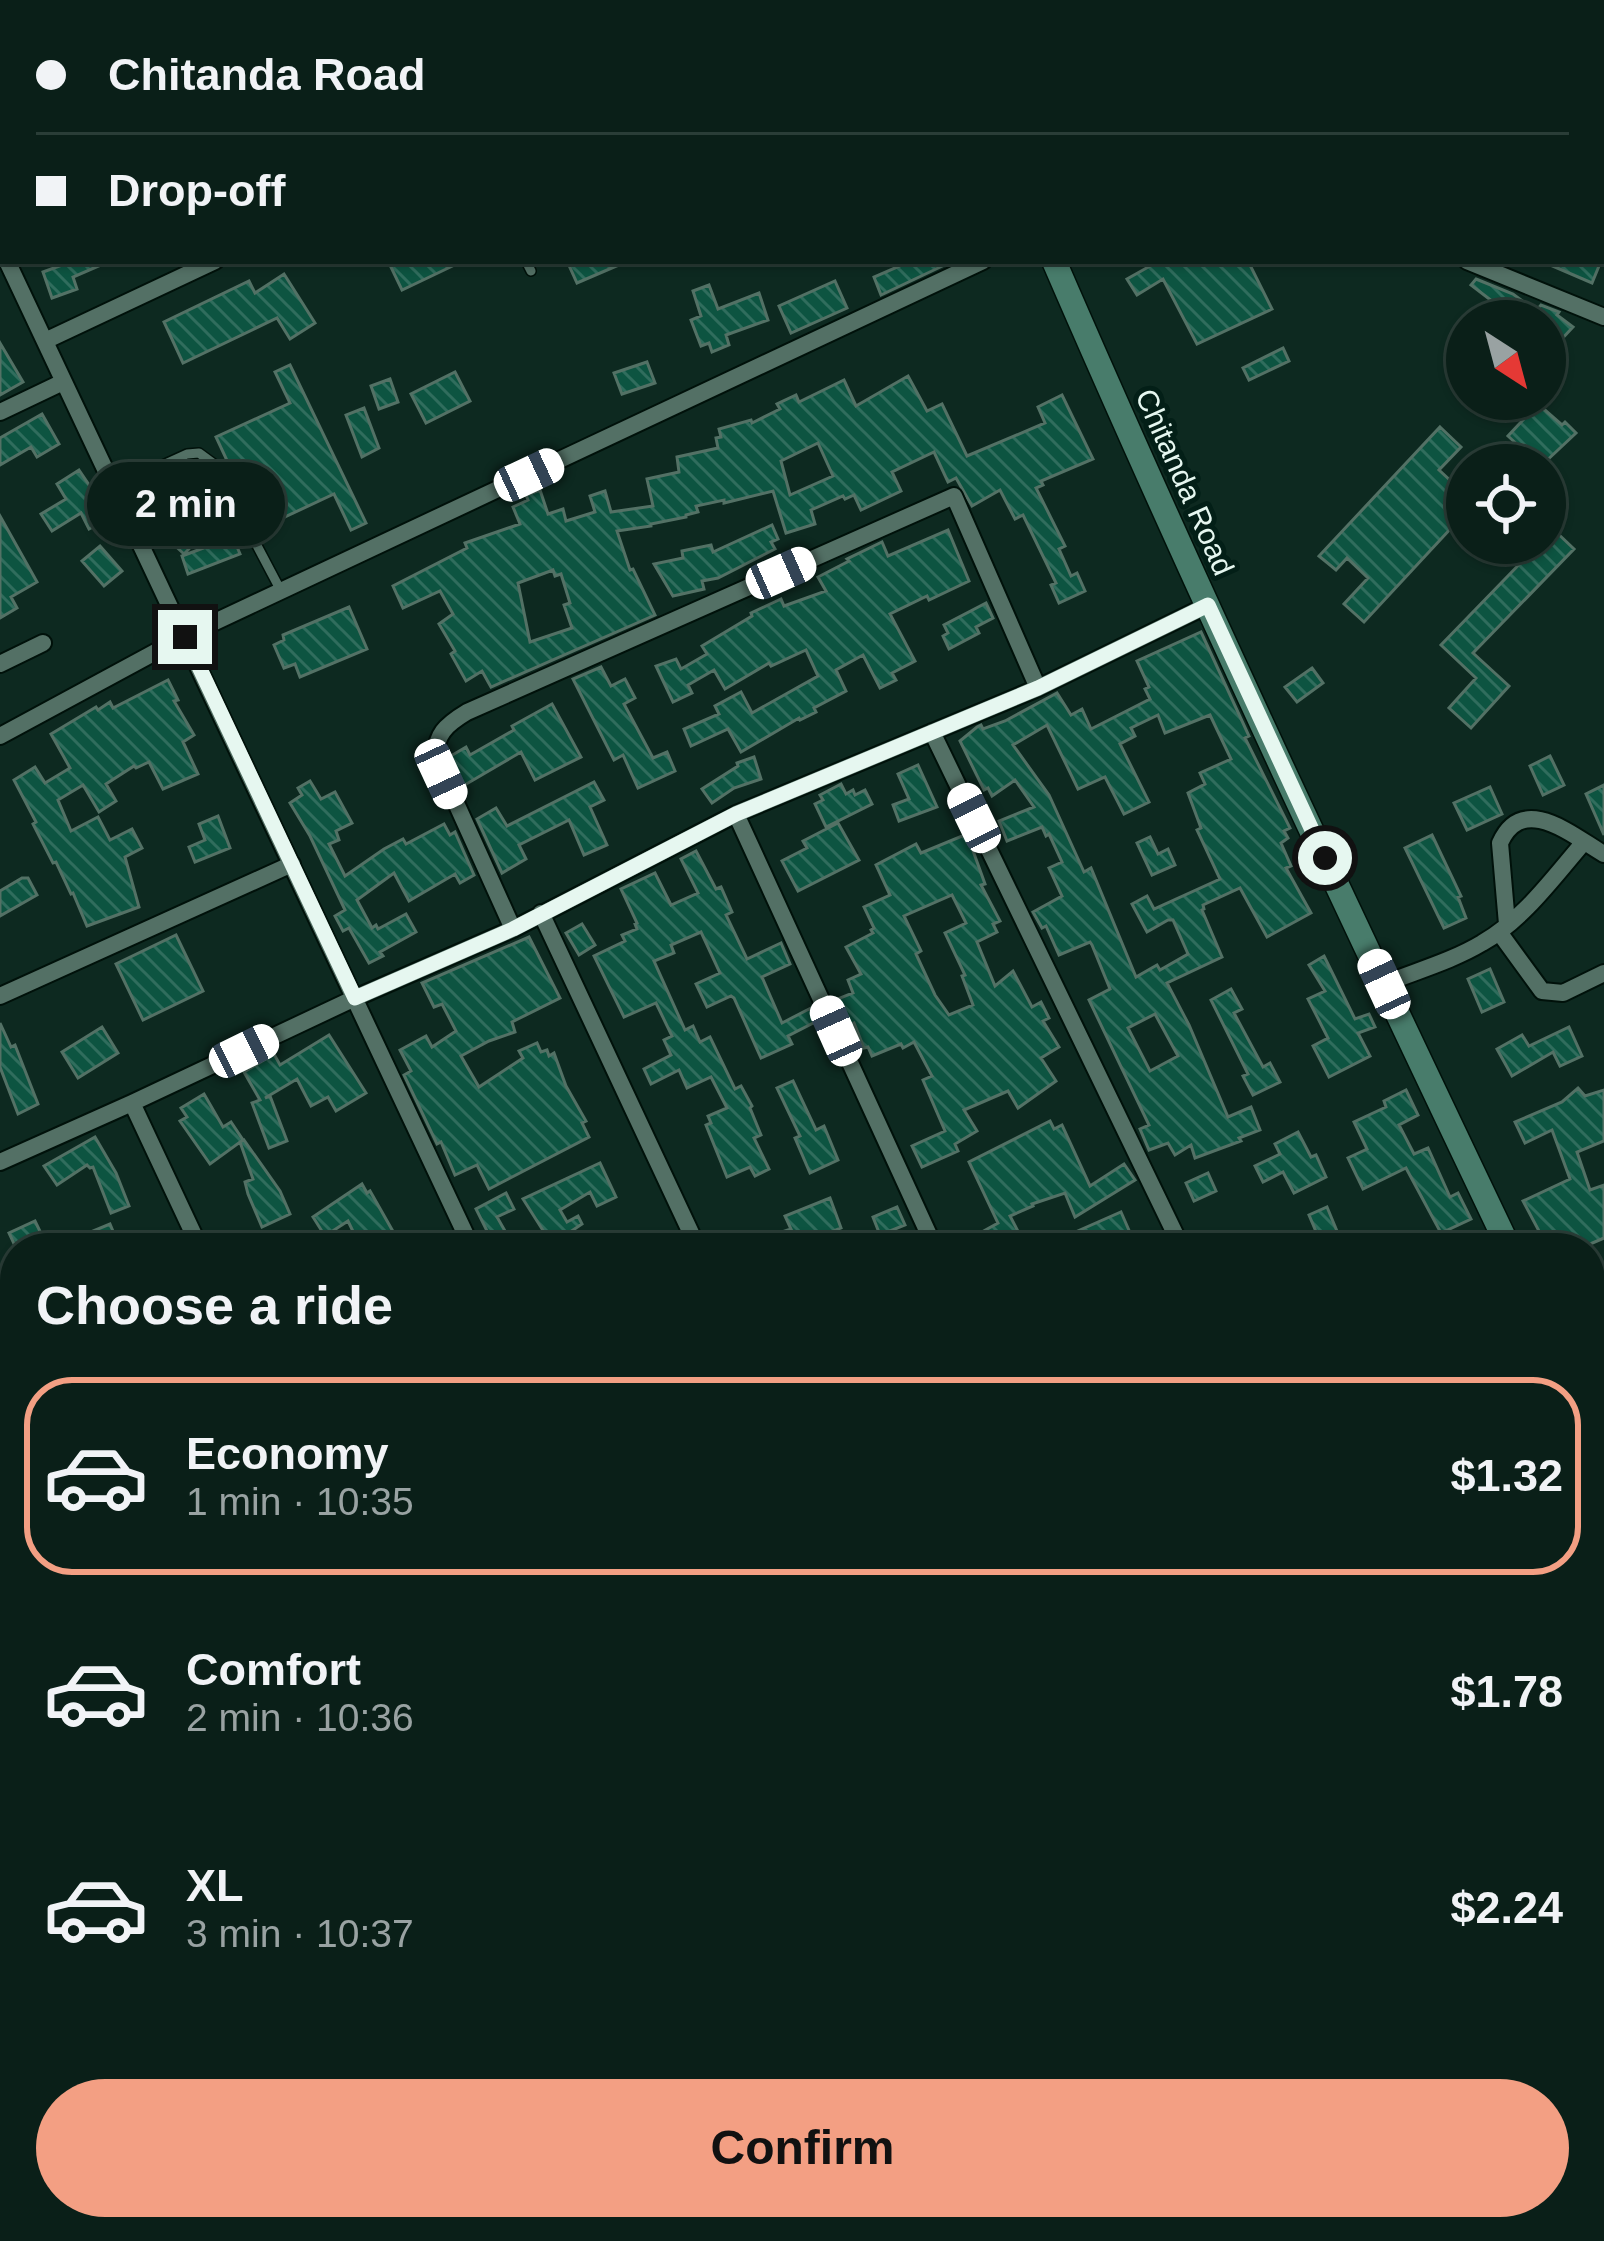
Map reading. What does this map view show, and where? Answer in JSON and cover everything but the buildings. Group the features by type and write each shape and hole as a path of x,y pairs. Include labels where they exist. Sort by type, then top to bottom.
{"street":[{"path":"8,264 465,1233"},
{"path":"46,340 209,264"},
{"path":"0,736 185,637 977,264"},
{"name":"Chitanda Road","path":"1055,264 1127,430 1502,1233"},
{"path":"1475,264 1604,317"},
{"path":"0,412 63,382"},
{"path":"513,929 437,761 436,742 444,728 467,712 954,496 1038,688"},
{"path":"0,1162 513,929 736,814 1038,688 1208,605"},
{"path":"0,664 44,644"},
{"path":"932,733 1175,1233"},
{"path":"736,814 928,1233"},
{"path":"1604,854 1544,819 1514,825 1500,843 1503,928 1542,991 1563,993 1604,973"},
{"path":"1384,984 1460,954 1503,928 1533,902 1584,842"},
{"path":"0,996 292,864"},
{"path":"541,913 691,1233"},
{"path":"132,1103 193,1233"}],"lane":[{"path":"154,469 199,453 214,464 281,591"}],"route":[{"path":"185,637 355,998 513,929 736,814 1038,688 1208,605 1325,858"}]}
